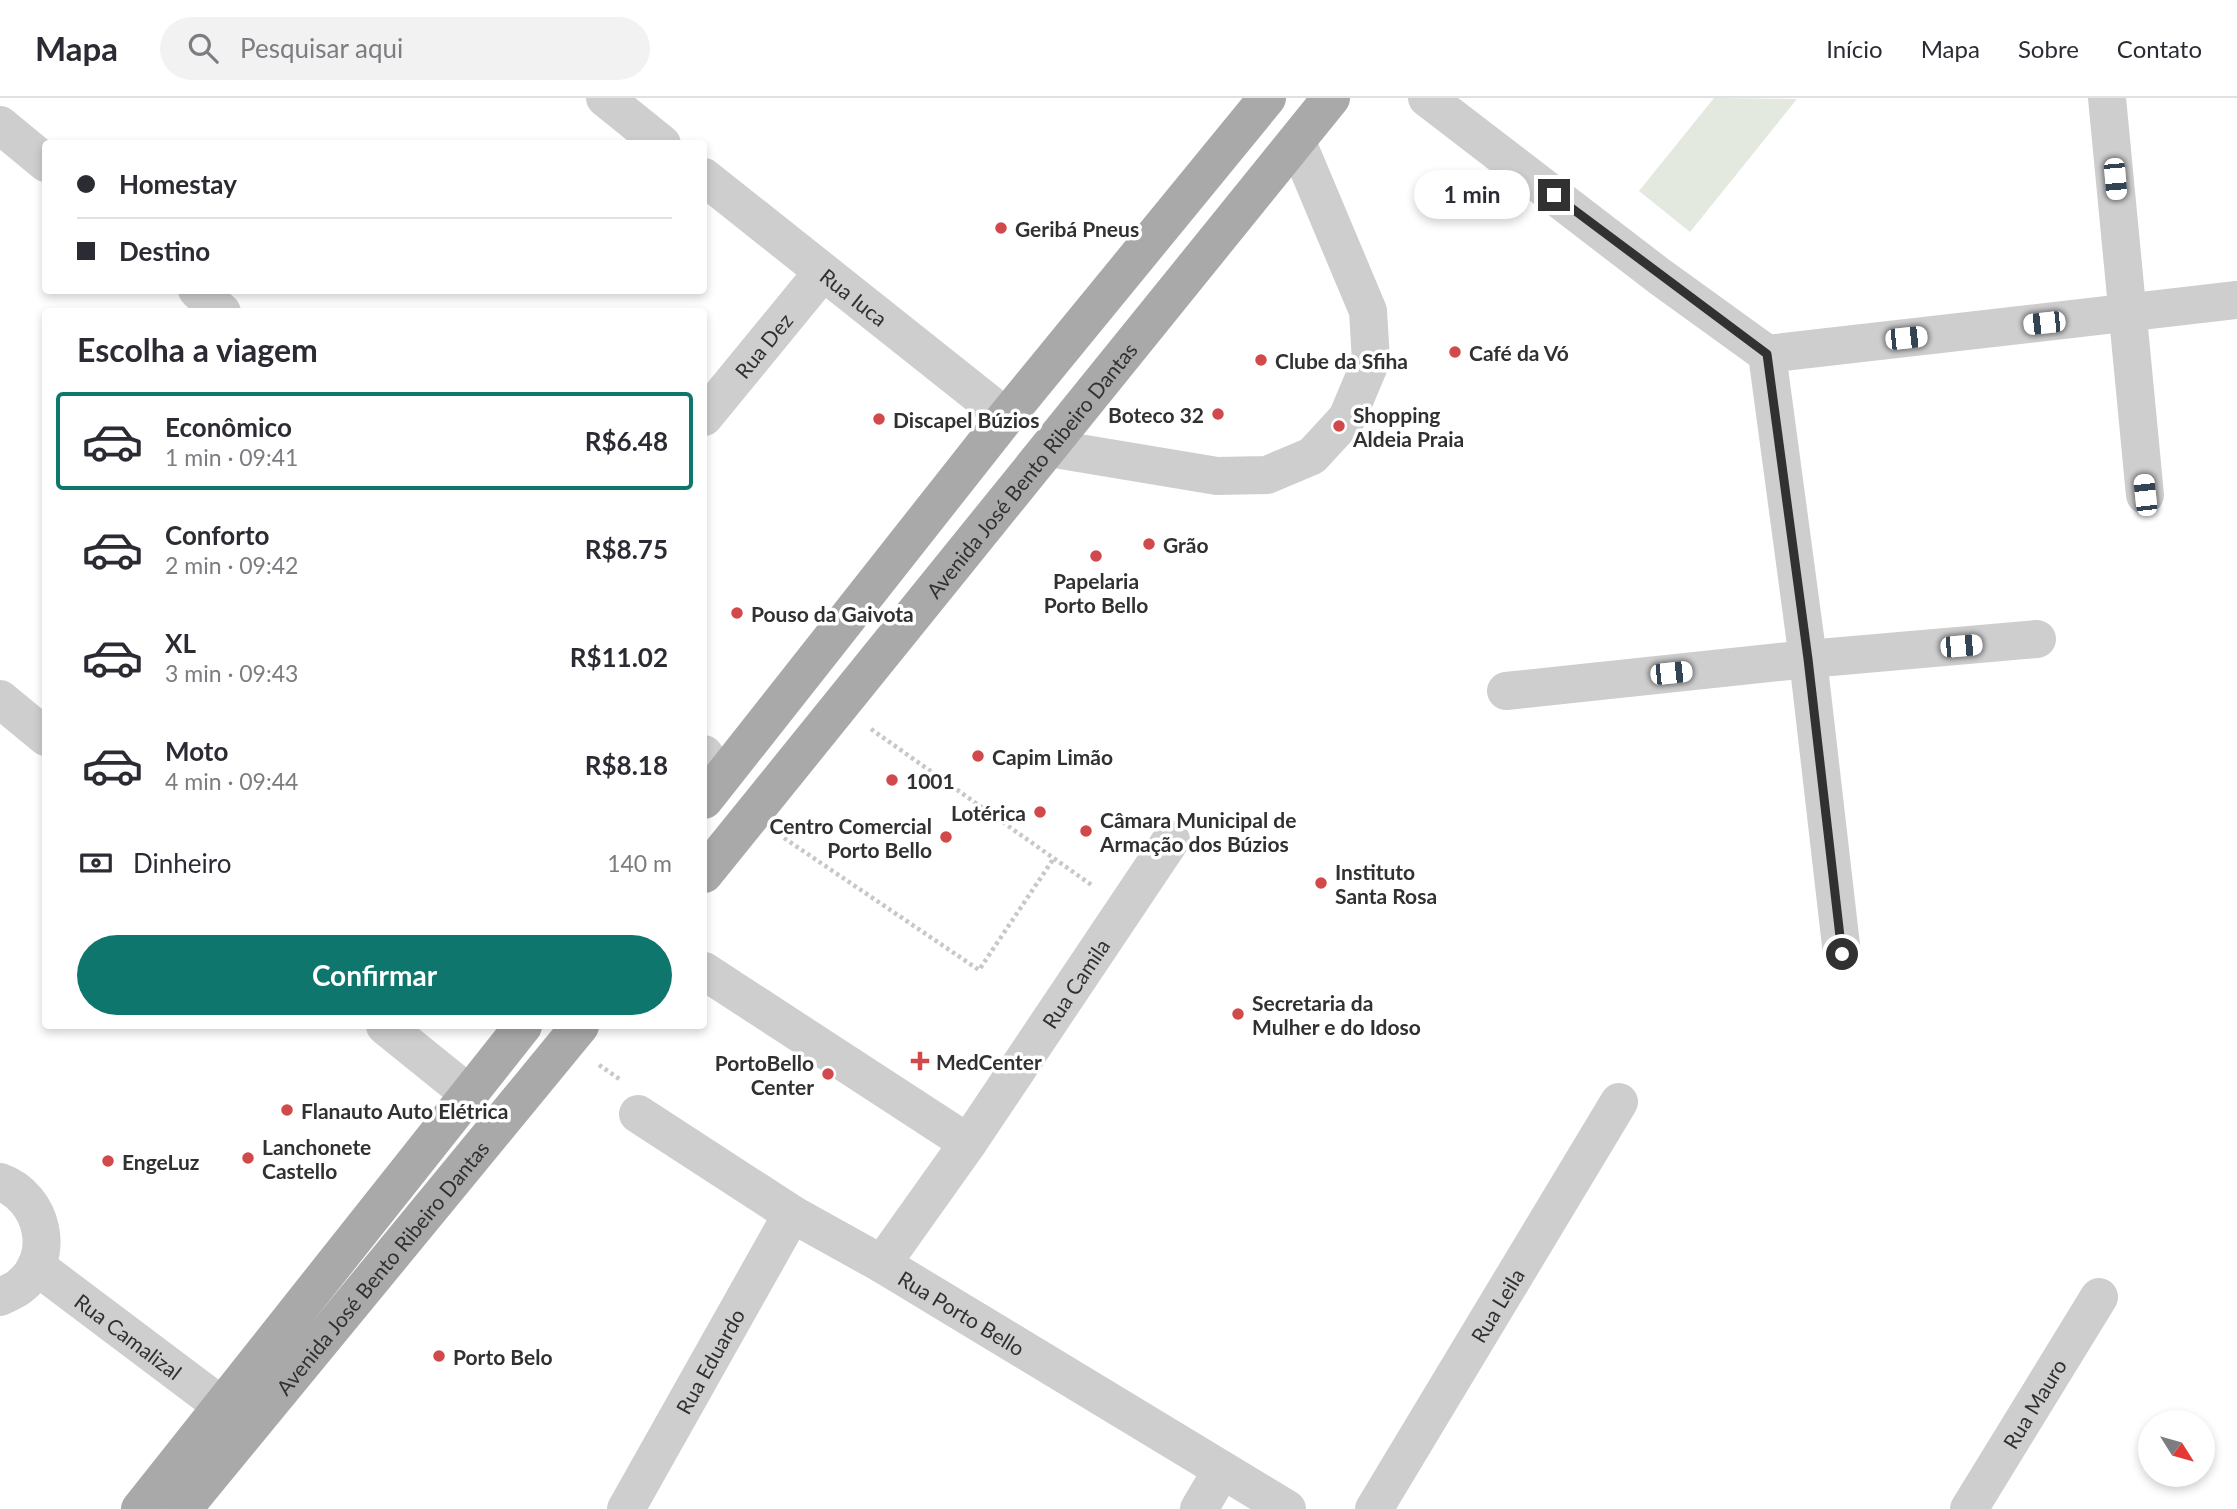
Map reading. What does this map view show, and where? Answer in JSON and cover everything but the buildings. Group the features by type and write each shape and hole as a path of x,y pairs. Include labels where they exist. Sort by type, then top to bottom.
{"main road":[{"path":"709,777 1268,98"},
{"name":"Avenida José Bento Ribeiro Dantas","path":"707,870 1331,98"},
{"name":"Avenida José Bento Ribeiro Dantas","path":"141,1509 521,1029"},
{"name":"Avenida José Bento Ribeiro Dantas","path":"183,1509 578,1029"}],"street":[{"path":"605,98 657,140"},
{"path":"1427,98 1659,276 1767,354 2237,300"},
{"path":"2107,98 2145,495"},
{"path":"0,125 42,160"},
{"path":"1049,448 1217,476 1267,475 1312,456 1347,418 1371,360 1368,311 1297,142"},
{"name":"Rua Iuca","path":"707,179 1006,417"},
{"name":"Rua Dez","path":"707,413 822,273"},
{"path":"202,294 217,308"},
{"path":"1767,354 1808,659 1842,954"},
{"path":"1506,691 1808,659 2038,639"},
{"path":"0,699 42,734"},
{"name":"Rua Camila","path":"882,1264 968,1143 1171,839"},
{"path":"707,973 968,1143"},
{"path":"389,1029 468,1093"},
{"name":"Rua Leila","path":"1374,1509 1619,1101"},
{"name":"Rua Porto Bello","path":"638,1114 792,1214 882,1264 1287,1509"},
{"path":"0,1182 13,1187 29,1202 40,1222 42,1244 36,1266 21,1286 0,1297"},
{"name":"Rua Eduardo","path":"626,1509 792,1214"},
{"name":"Rua Camalizal","path":"36,1266 222,1406"},
{"name":"Rua Mauro","path":"1969,1509 2099,1297"},
{"path":"1199,1509 1222,1470"}],"path":[{"path":"839,706 1125,908"},
{"path":"751,816 979,970 1054,858"}],"shaded area":[{"path":"1714,98 1797,99 1690,232 1639,191"}],"place":[{"name":"Geribá Pneus","path":"1001,228"},
{"name":"Café da Vó","path":"1455,352"},
{"name":"Clube da Sfiha","path":"1261,360"},
{"name":"Boteco 32","path":"1218,414"},
{"name":"Discapel Búzios","path":"879,419"},
{"name":"Shopping Aldeia Praia","path":"1339,426"},
{"name":"Grão","path":"1149,544"},
{"name":"Papelaria Porto Bello","path":"1096,556"},
{"name":"Pouso da Gaivota","path":"737,613"},
{"name":"Capim Limão","path":"978,756"},
{"name":"1001","path":"892,780"},
{"name":"Lotérica","path":"1040,812"},
{"name":"Câmara Municipal de Armação dos Búzios","path":"1086,831"},
{"name":"Centro Comercial Porto Bello","path":"946,837"},
{"name":"Instituto Santa Rosa","path":"1321,883"},
{"name":"Secretaria da Mulher e do Idoso","path":"1238,1014"},
{"name":"MedCenter","path":"920,1061"},
{"name":"PortoBello Center","path":"828,1074"},
{"name":"Flanauto Auto Elétrica","path":"287,1110"},
{"name":"Lanchonete Castello","path":"248,1158"},
{"name":"EngeLuz","path":"108,1161"},
{"name":"Porto Belo","path":"439,1356"}],"route":[{"path":"1554,195 1767,354 1808,659 1842,954"}]}
